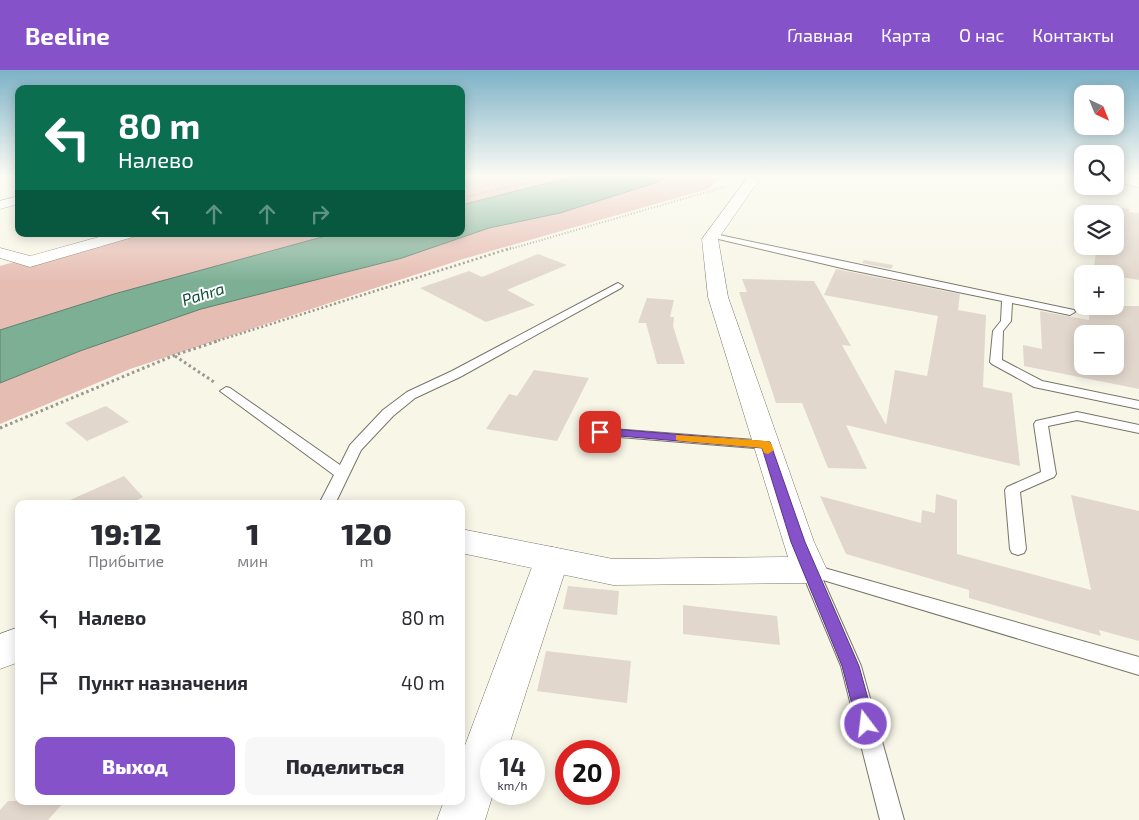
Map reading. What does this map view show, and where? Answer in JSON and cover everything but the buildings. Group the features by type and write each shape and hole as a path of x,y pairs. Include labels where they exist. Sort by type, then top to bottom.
{"street":[{"path":"465,542 613,572 810,570 798,542 718,297 710,239 725,212"},
{"path":"0,253 30,262 117,237"},
{"path":"461,820 552,559"}],"lane":[{"path":"713,235 846,266 1070,312"},
{"path":"328,500 355,448 388,413 411,395 456,374 618,286"},
{"path":"1007,299 1006,321 998,331 996,362 1038,384 1139,405"},
{"path":"226,391 342,473"},
{"path":"1018,549 1012,490 1049,474 1041,424 1077,416 1139,430"},
{"path":"600,432 766,445"},
{"path":"810,570 1139,666"},
{"path":"810,570 850,666 892,820"}],"path":[{"path":"0,428 175,355 474,259 635,212"},
{"path":"175,355 226,391"}],"shaded area":[{"path":"628,212 463,259 130,369 0,424 0,383 80,351 201,309 402,258 489,228 560,213"},
{"path":"102,237 322,237 114,294 0,330 0,266"}],"water":[{"path":"465,212 563,212 560,213 489,228 465,236"},
{"name":"Pahra","path":"322,237 463,237 402,258 201,309 80,351 0,383 0,330 114,294"}],"slow traffic":[{"path":"680,438 766,445 768,450"}],"route":[{"path":"600,432 766,445 798,542 850,666 866,724"}]}
